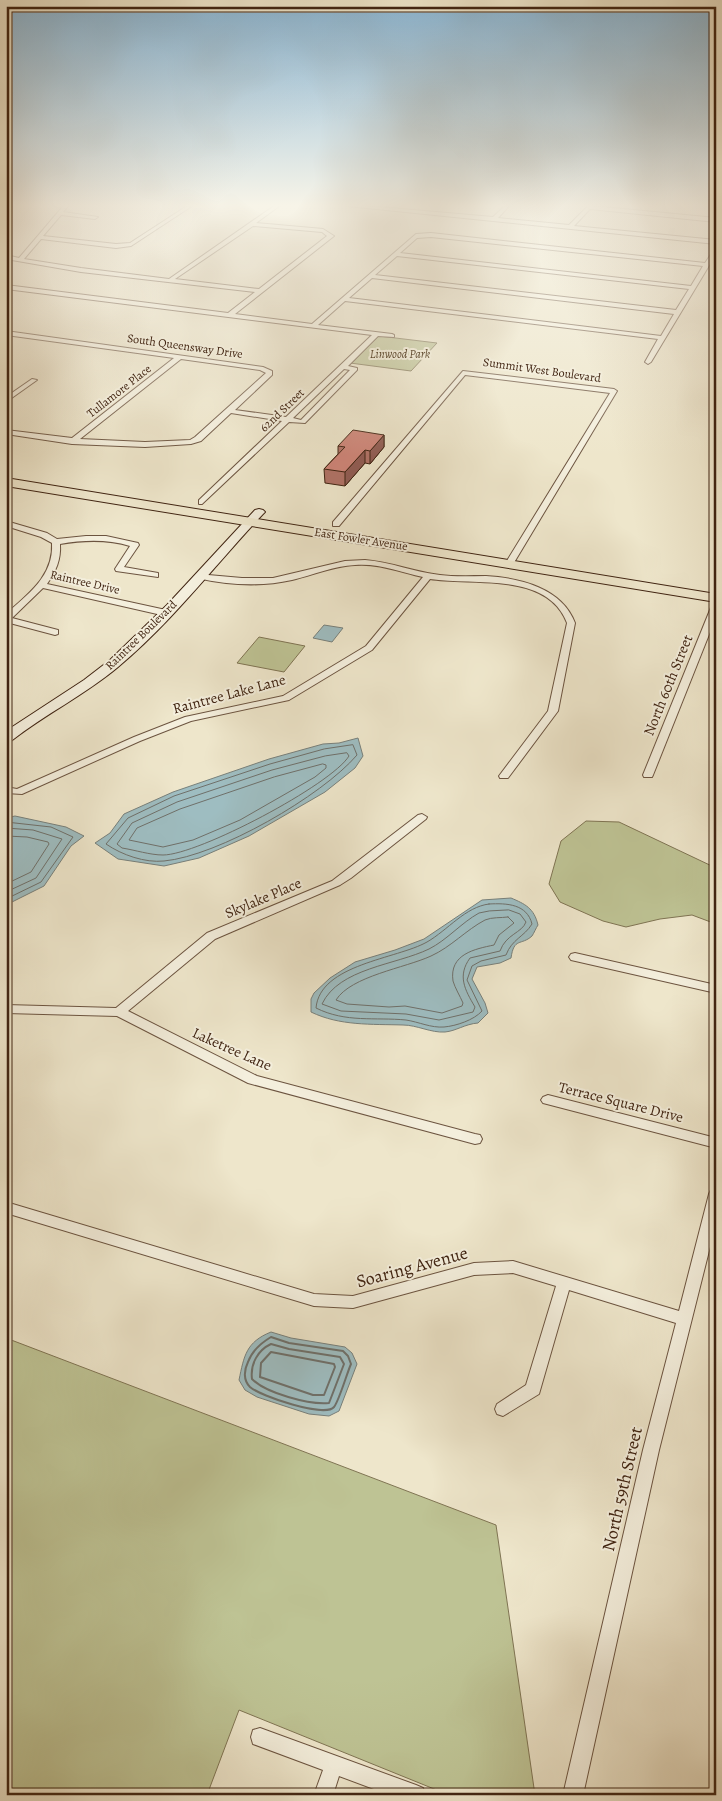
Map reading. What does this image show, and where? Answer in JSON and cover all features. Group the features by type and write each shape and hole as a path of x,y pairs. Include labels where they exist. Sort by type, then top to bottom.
{"main road":[{"name":"East Fowler Avenue","path":"6,470 202,502 255,516 336,524 716,598"},
{"name":"East Fowler Avenue","path":"6,482 255,516 512,559 716,586"},
{"path":"26,485 119,495 182,505 202,502"}],"street":[{"path":"14,288 392,336"},
{"path":"233,288 260,291"},
{"path":"230,315 264,288"},
{"path":"313,326 357,288"},
{"path":"473,288 676,312"},
{"path":"648,362 691,288"},
{"path":"344,299 662,338"},
{"name":"South Queensway Drive","path":"6,333 261,368 270,372 229,411"},
{"name":"62nd Street","path":"202,502 376,334"},
{"name":"Tullamore Place","path":"72,442 179,357"},
{"path":"6,432 72,442 134,444 191,442 229,411 303,422 355,369 342,367"},
{"name":"Summit West Boulevard","path":"336,524 463,372 614,391 512,559"},
{"path":"6,400 34,380"},
{"name":"Raintree Boulevard","path":"6,738 29,720 114,664 166,614 255,516"},
{"path":"6,522 44,535 56,542 98,536 122,540 135,545 119,569 155,575"},
{"name":"Raintree Drive","path":"56,542 58,551 53,570 41,585 166,614"},
{"path":"200,576 253,581 281,579 350,563 365,562 384,564 428,576 488,579 523,585 538,590 558,602 570,618 570,628 550,717 504,776"},
{"name":"Raintree Lake Lane","path":"6,790 18,792 137,739 188,719 286,698 369,648 428,576"},
{"path":"41,585 6,619 54,632"},
{"name":"North 60th Street","path":"648,775 716,605"},
{"name":"Skylake Place","path":"118,1012 211,936 347,876 422,816"},
{"path":"575,957 716,989"},
{"name":"Laketree Lane","path":"6,1009 118,1012 253,1080 475,1140"},
{"name":"Terrace Square Drive","path":"548,1100 716,1143"},
{"name":"North 59th Street","path":"573,1795 651,1450 716,1194"},
{"name":"Soaring Avenue","path":"6,1206 314,1300 353,1302 474,1269 513,1267 683,1319"},
{"path":"503,1409 533,1389 564,1283"},
{"path":"260,1737 416,1795"},
{"path":"323,1795 334,1764"}],"green space":[{"name":"Linwood Park","path":"379,336 437,343 411,371 350,363"},
{"path":"259,637 305,646 284,672 237,663"},
{"path":"586,821 619,822 716,868 716,924 692,915 660,919 626,927 603,921 560,902 549,884 561,841"},
{"path":"6,1338 496,1525 535,1795 449,1795 239,1710 207,1795 6,1795"}],"water":[{"path":"324,625 343,628 332,642 313,638"},
{"path":"358,738 363,756 355,768 325,792 249,836 199,858 164,866 118,859 95,843 110,833 124,814 173,792 269,759 323,744 339,743"},
{"path":"15,816 66,827 84,836 71,846 44,886 6,905 6,818"},
{"path":"511,898 528,907 534,914 538,925 532,936 516,944 511,958 500,963 477,967 472,979 485,1003 488,1013 478,1023 440,1032 408,1025 344,1022 322,1017 311,1012 311,999 314,993 330,978 355,962 424,939 482,900"},
{"path":"271,1332 291,1338 345,1347 352,1353 357,1364 339,1411 329,1416 309,1414 257,1397 245,1390 239,1380 245,1357 256,1340"}],"building":[{"path":"353,430 384,435 370,451 365,450 345,472 324,469 345,447 338,446"}]}
